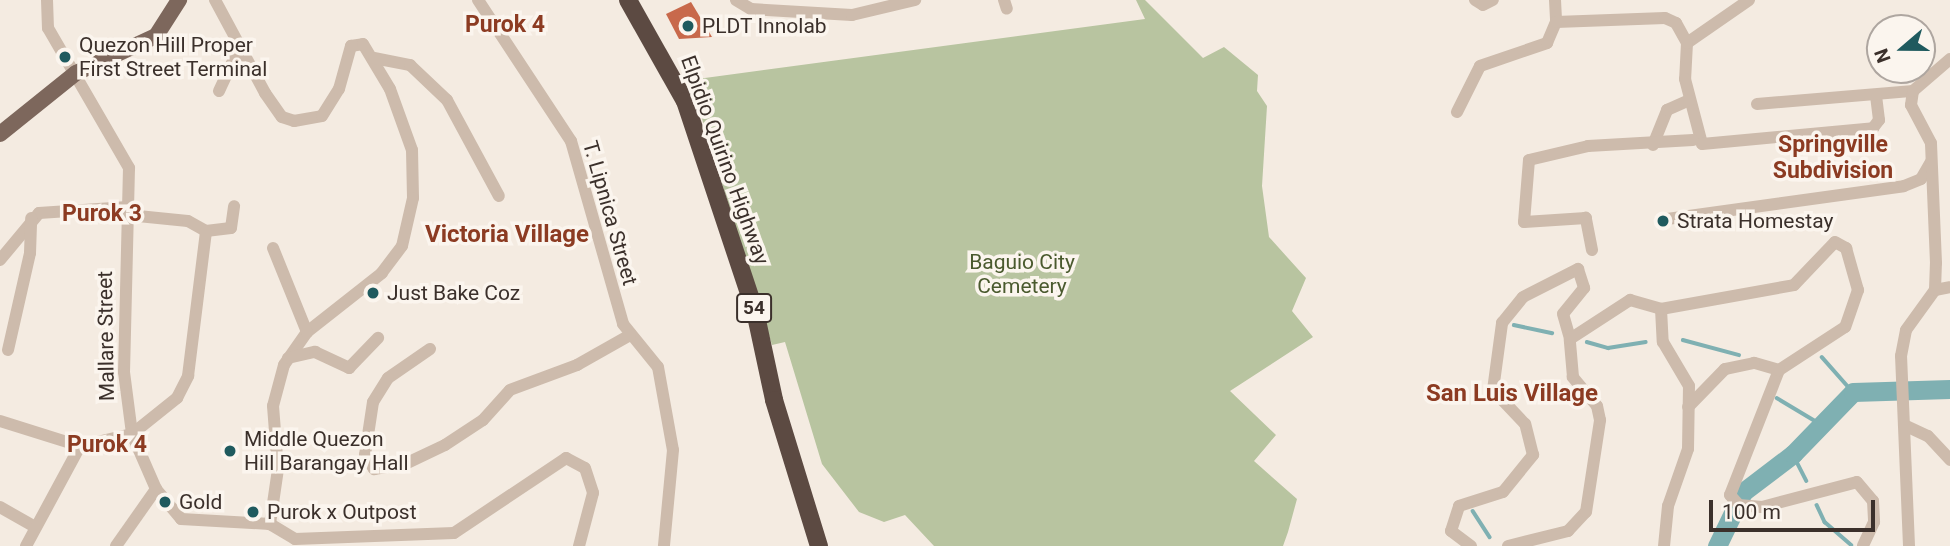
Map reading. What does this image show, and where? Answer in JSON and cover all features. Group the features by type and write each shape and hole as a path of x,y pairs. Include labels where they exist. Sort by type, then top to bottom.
{"highway":[{"name":"Elpidio Quirino Highway","path":"628,0 685,101 755,311 817,544"}],"main road":[{"path":"0,134 76,73 156,36 180,0"}],"street":[{"name":"Mallare Street","path":"47,0 48,28 129,168 124,372 132,434 156,489 181,519 270,523"},
{"path":"215,0 238,50 282,117 305,123 331,106 351,46 363,44 374,58 412,150 413,198 402,246 382,273 307,332 288,358 273,406 278,469 270,523 296,542 454,533 566,458 585,468 593,493 579,546"},
{"name":"T. Lipnica Street","path":"478,0 571,141 604,269 630,335"},
{"path":"737,2 852,15 915,0"},
{"path":"1475,0 1483,5 1493,0"},
{"path":"1457,112 1480,65 1547,43 1556,22 1555,0"},
{"path":"1687,43 1749,0"},
{"path":"1556,22 1665,18 1676,23 1687,43 1689,100 1698,142"},
{"path":"219,91 238,50"},
{"path":"374,58 410,65 447,100 499,195"},
{"path":"1757,104 1913,91 1950,59"},
{"path":"1909,546 1901,356 1906,330 1935,290 1932,159 1911,105 1913,91"},
{"path":"1592,250 1586,218 1524,222 1530,160 1588,146 1653,145 1872,128 1880,120 1876,95"},
{"path":"1653,145 1667,110 1689,100"},
{"path":"1660,220 1904,186 1921,179 1932,159"},
{"path":"0,260 31,218 60,208 128,211 188,221 206,231 231,228 234,206"},
{"path":"8,350 30,253 31,218"},
{"path":"0,421 80,446 132,434 177,398 188,376 206,231"},
{"path":"1570,339 1630,300 1661,309 1794,285 1835,242 1846,248 1858,290 1853,317 1820,349 1779,370 1754,363 1726,369 1688,407"},
{"path":"273,248 307,332"},
{"path":"1472,546 1451,531 1459,506 1503,492 1532,455 1525,424 1493,390 1502,323 1523,297 1578,269 1584,288 1563,314 1570,339 1573,377 1597,406 1600,420 1586,512 1568,531 1508,546"},
{"path":"1935,290 1950,287"},
{"path":"1661,309 1660,332 1683,368 1688,407 1688,449 1668,506 1664,546"},
{"path":"430,349 388,378 373,402 365,455 374,469 405,464 445,445 483,420 510,390 577,365 630,335 654,358 670,416 664,546"},
{"path":"288,358 314,352 349,368 378,338"},
{"path":"1779,370 1735,500 1762,507 1857,482 1873,501 1874,522 1863,546"},
{"path":"1903,419 1928,436 1950,460"},
{"path":"26,546 80,446"},
{"path":"116,546 156,489"},
{"path":"0,507 35,527"}],"green space":[{"name":"Baguio City Cemetery","path":"1136,0 1145,0 1203,58 1224,47 1258,75 1257,91 1267,106 1262,186 1269,237 1306,278 1292,311 1313,337 1230,391 1276,435 1254,461 1297,499 1283,546 934,546 905,515 884,522 859,512 822,464 785,342 772,345 690,80 1145,19"}],"building":[{"name":"PLDT Innolab","path":"691,2 712,37 679,39 666,14"}],"waterway":[{"path":"1514,325 1552,333"},
{"path":"1683,340 1739,355"},
{"path":"1587,342 1608,348 1646,342"},
{"path":"1822,357 1853,392"},
{"path":"1717,546 1743,492 1793,454 1853,392 1950,389"},
{"path":"1777,398 1822,425"},
{"path":"1793,454 1807,481"},
{"path":"1817,505 1825,522 1851,545"},
{"path":"1473,511 1490,537"}],"place":[{"name":"PLDT Innolab","path":"688,26"},
{"name":"Quezon Hill Proper First Street Terminal","path":"65,57"},
{"name":"Strata Homestay","path":"1663,221"},
{"name":"Just Bake Coz","path":"373,293"},
{"name":"Middle Quezon Hill Barangay Hall","path":"230,451"},
{"name":"Gold","path":"165,502"},
{"name":"Purok x Outpost","path":"253,512"}],"district":[{"name":"Purok 4","path":"505,25"},
{"name":"Springville Subdivision","path":"1833,158"},
{"name":"Purok 3","path":"102,214"},
{"name":"Victoria Village","path":"507,235"},
{"name":"San Luis Village","path":"1512,394"},
{"name":"Purok 4","path":"107,445"}]}
